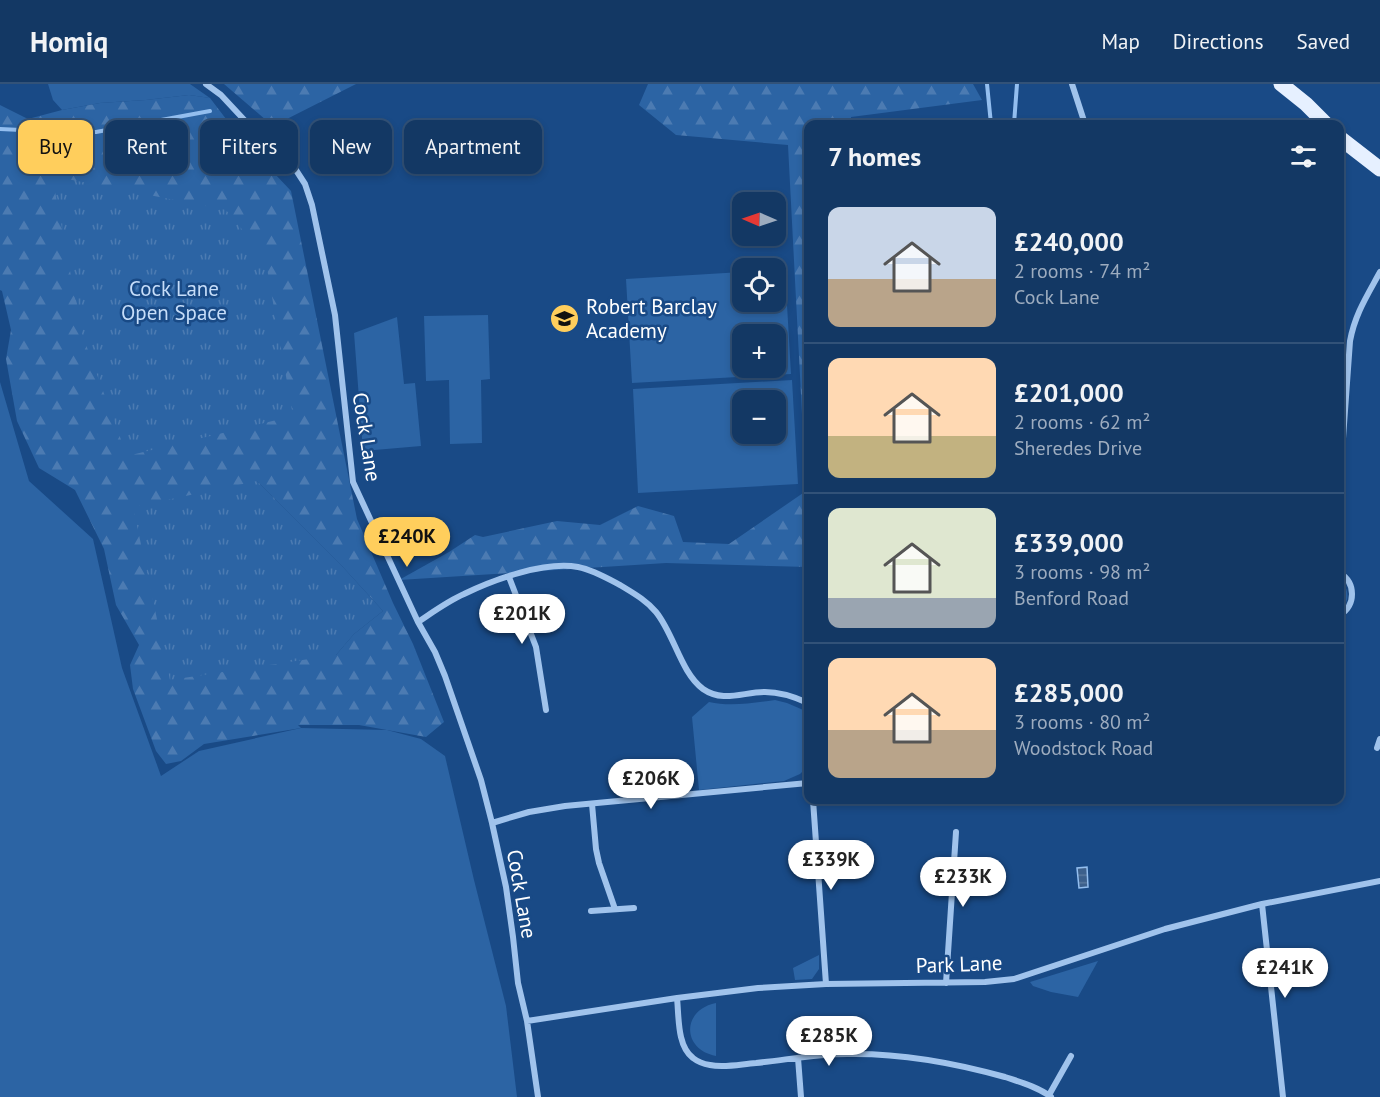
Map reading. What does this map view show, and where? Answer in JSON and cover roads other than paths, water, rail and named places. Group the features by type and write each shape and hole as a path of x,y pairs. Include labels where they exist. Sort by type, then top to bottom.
{"main road":[{"path":"1281,84 1322,120"},
{"path":"1344,141 1380,169"}],"street":[{"name":"Cock Lane","path":"206,84 221,95 294,167 305,184 312,205 335,315 353,482 418,622 435,652 474,759 492,823 506,887 518,983 527,1021 538,1097"},
{"path":"1072,84 1084,120"},
{"path":"1344,424 1353,328 1362,303 1380,273"},
{"path":"418,622 465,593 509,577 551,567 576,567 589,570 645,600 664,624 689,674 704,689 717,696 726,697 772,692 804,701"},
{"path":"1344,576 1353,592 1351,603 1344,612"},
{"path":"509,577 536,647 546,710"},
{"path":"1377,748 1380,739"},
{"path":"492,823 542,809 804,783"},
{"path":"592,804 599,863 615,909"},
{"path":"813,804 826,984"},
{"path":"946,983 956,832"},
{"name":"Park Lane","path":"527,1021 758,988 1014,979 1142,935 1262,904 1380,881"},
{"path":"1262,904 1283,1097"},
{"path":"591,911 634,908"},
{"path":"677,998 683,1044 692,1057 710,1065 724,1066 846,1054 876,1055 951,1064 982,1071 1017,1081 1050,1096 1071,1056"},
{"path":"798,1058 801,1097"}],"waterway":[{"path":"987,84 991,120"},
{"path":"1014,120 1017,84"},
{"path":"93,132 210,111"},
{"path":"0,129 18,130"}],"place":[{"name":"Robert Barclay Academy","path":"565,318"}],"park label":[{"name":"Cock Lane Open Space","path":"174,300"}]}
